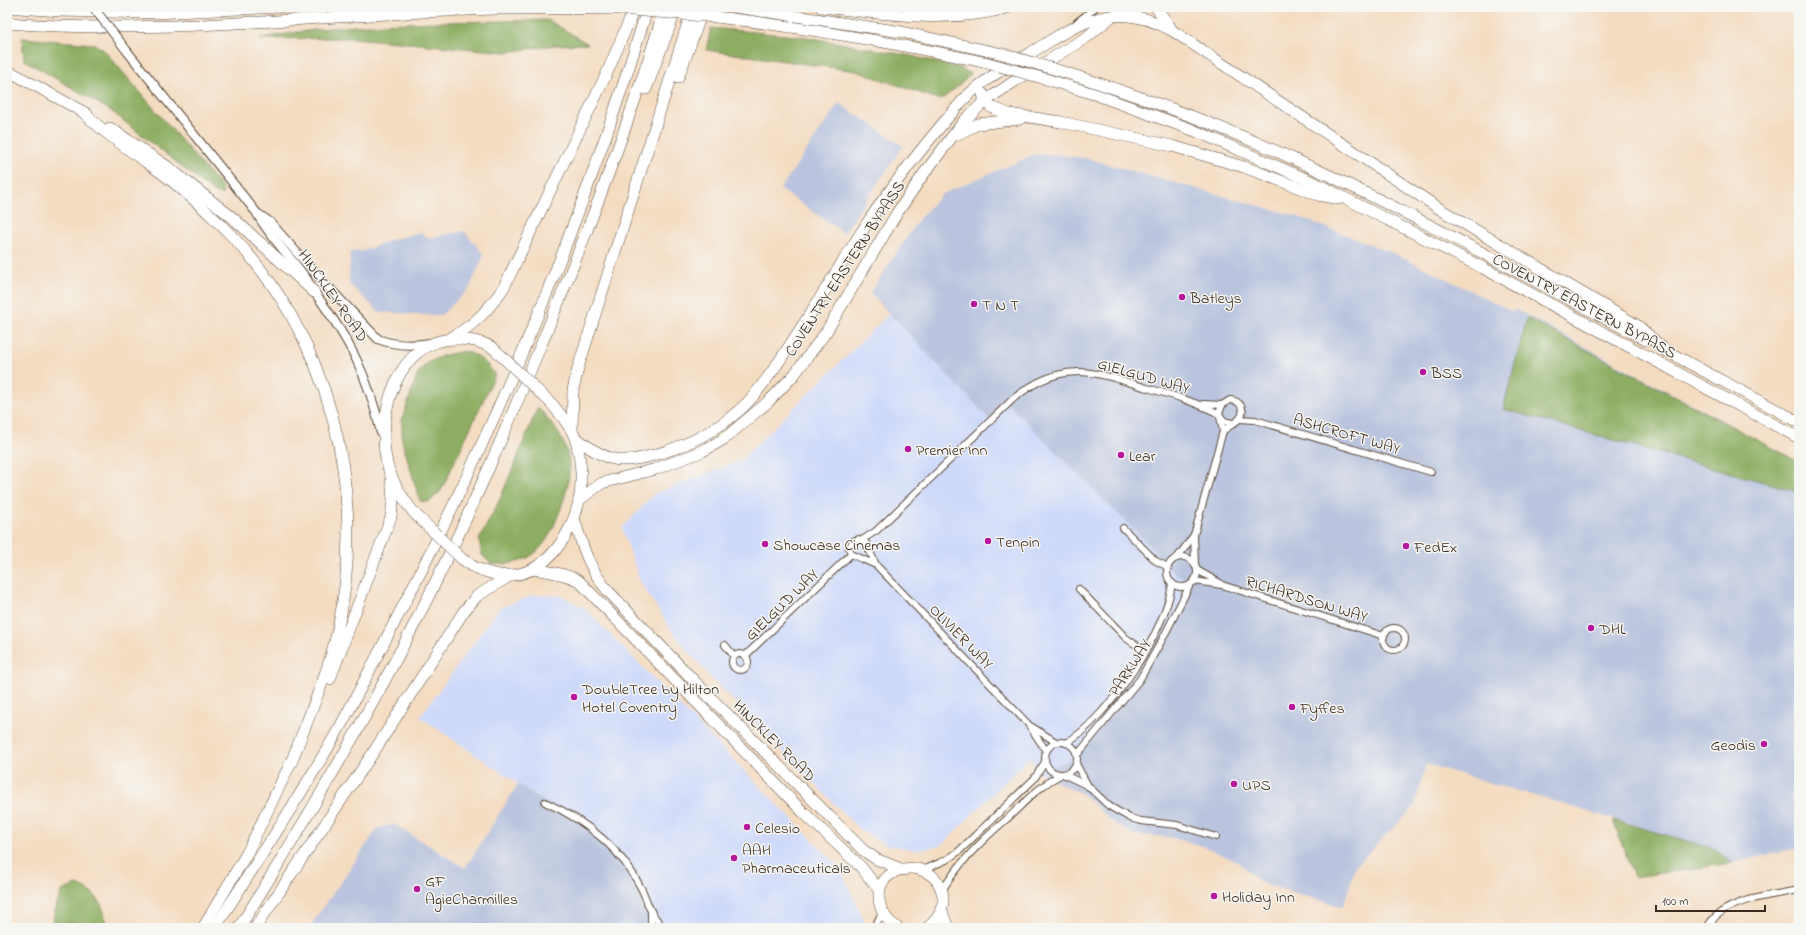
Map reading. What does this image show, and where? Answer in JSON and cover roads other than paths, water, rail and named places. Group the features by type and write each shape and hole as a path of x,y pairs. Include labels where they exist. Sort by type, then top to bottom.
{"highway":[{"path":"7,7 59,11 154,13 280,7"},
{"path":"449,339 479,319 491,306 504,286 607,73 635,7"},
{"path":"215,928 337,733 456,503 517,365 564,247 607,130 648,7"},
{"path":"239,928 351,742 438,577 510,420 583,244 622,141 665,7"},
{"path":"622,141 640,102 677,7"},
{"path":"255,928 373,753 464,612 477,596 511,575 534,569 555,551 574,518 579,500 581,480 573,434 573,390 578,368 693,7"},
{"path":"640,175 676,86 704,7"},
{"path":"735,7 902,32 1003,54 1102,84 1193,118 1297,160 1426,224 1666,351"},
{"path":"821,7 892,14 935,16 990,12 1010,7"},
{"path":"1156,7 1173,31"},
{"path":"7,23 48,26 152,27 239,24 446,11 533,8 620,9 716,17 873,39 988,63 1046,79 1097,95 1193,130 1283,168 1355,202"},
{"name":"COVENTRY EASTERN BYPASS","path":"579,500 602,483 656,469 703,451 724,439 769,401 794,375 826,332 880,240 945,145 964,121 985,101 1087,37 1112,16"},
{"name":"COVENTRY EASTERN BYPASS","path":"573,434 602,456 615,460 643,457 687,445 719,426 746,404 770,374 867,224 958,105 974,89 984,82 1069,28 1088,21 1112,16 1153,20 1173,31 1443,212 1638,326 1666,351 1799,422"},
{"path":"7,70 121,134 168,167 254,235 300,281 314,292"},
{"path":"984,82 983,90 985,101 998,111 1029,118 1061,122 1172,146 1244,167 1318,195 1355,202"},
{"path":"82,111 97,127 191,197 228,231 244,249 263,273 294,322 317,370 333,417 343,468 347,506 348,545 343,599 330,657 291,763"},
{"path":"945,145 961,131 978,124 1029,118"},
{"name":"COVENTRY EASTERN BYPASS","path":"1355,202 1557,307 1799,438"},
{"path":"203,928 248,853 323,696 344,645 391,517 393,500 391,475 385,449 386,415 396,382 410,360 431,343 449,339 473,340 493,348 551,403 573,434"},
{"path":"391,475 403,499 415,514 462,559 474,567 489,573 511,575"},
{"name":"HINCKLEY ROAD","path":"574,518 589,564 598,581 696,683 863,850 876,859 904,870"},
{"name":"HINCKLEY ROAD","path":"534,569 571,576 584,586 803,812 860,866 880,891"},
{"path":"898,928 889,922 882,913 879,902 880,891 887,877 904,870 923,870 934,876 942,891 941,910 948,928"},
{"path":"926,928 935,921 941,910"}],"main road":[{"name":"HINCKLEY ROAD","path":"93,7 256,212 265,228 306,278 314,292 342,331 356,356 372,397 385,449"},
{"name":"HINCKLEY ROAD","path":"256,212 270,222 313,271 378,338 388,343 403,346 431,343"}],"street":[{"path":"1069,28 1096,7"},
{"path":"1112,16 1120,7"},
{"name":"GIELGUD WAY","path":"862,540 876,531 1012,399 1024,389 1045,378 1068,372 1081,371 1103,374 1201,404 1220,415"},
{"name":"ASHCROFT WAY","path":"1222,405 1226,401 1234,400 1241,406 1243,411 1254,420"},
{"name":"GIELGUD WAY","path":"1201,404 1222,405"},
{"path":"1194,535 1177,558 1168,567 1168,576 1172,583 1180,587 1192,583 1196,568 1194,535 1223,431 1220,415 1222,405"},
{"path":"1223,431 1232,423 1240,419 1243,411"},
{"path":"1220,415 1224,421 1232,423"},
{"name":"ASHCROFT WAY","path":"1240,419 1254,420 1431,472"},
{"path":"1123,528 1156,561 1168,567"},
{"name":"GIELGUD WAY","path":"867,548 876,531"},
{"path":"855,540 862,540 867,548 865,555 856,557 851,554 849,548 851,543 855,540"},
{"name":"OLIVIER WAY","path":"867,548 876,565 1029,725 1046,751"},
{"name":"GIELGUD WAY","path":"745,656 851,554"},
{"name":"OLIVIER WAY","path":"860,557 876,565"},
{"path":"1177,558 1188,559 1196,568"},
{"name":"RICHARDSON WAY","path":"1196,568 1222,585"},
{"name":"PARKWAY","path":"1066,743 1076,737 1113,698 1145,651 1168,605 1172,583"},
{"name":"RICHARDSON WAY","path":"1192,583 1222,585 1384,636"},
{"name":"PARKWAY","path":"1077,755 1140,680 1192,583"},
{"path":"1079,589 1126,638 1145,651"},
{"path":"725,645 734,656"},
{"name":"GIELGUD WAY","path":"739,654 745,656 748,664 744,668 739,670 733,666 732,661 734,656 739,654"},
{"name":"OLIVIER WAY","path":"1029,725 1056,742"},
{"path":"923,870 946,860 958,852 1034,778 1045,762 1046,751 1053,743 1066,743 1074,750 1077,755 1076,764 1070,772 1041,786 956,869 942,891"},
{"path":"1045,762 1049,770 1088,786"},
{"path":"1076,764 1088,786 1109,806 1130,818 1141,822 1177,825 1216,837"},
{"path":"545,802 569,813 607,842 627,866 641,888 651,911 663,928"},
{"path":"1707,928 1718,916 1739,902 1799,890"},
{"path":"651,911 651,928"},
{"path":"874,928 882,913"}],"place":[{"name":"Batleys","path":"1182,297"},
{"name":"T N T","path":"974,304"},
{"name":"BSS","path":"1423,372"},
{"name":"Premier Inn","path":"908,449"},
{"name":"Lear","path":"1121,455"},
{"name":"Tenpin","path":"988,541"},
{"name":"Showcase Cinemas","path":"765,544"},
{"name":"FedEx","path":"1406,546"},
{"name":"DHL","path":"1591,628"},
{"name":"DoubleTree by Hilton Hotel Coventry","path":"574,697"},
{"name":"Fyffes","path":"1292,707"},
{"name":"Geodis","path":"1764,744"},
{"name":"UPS","path":"1234,784"},
{"name":"Celesio","path":"747,827"},
{"name":"AAH Pharmaceuticals","path":"734,858"},
{"name":"GF AgieCharmilles","path":"417,889"},
{"name":"Holiday Inn","path":"1214,896"}]}
